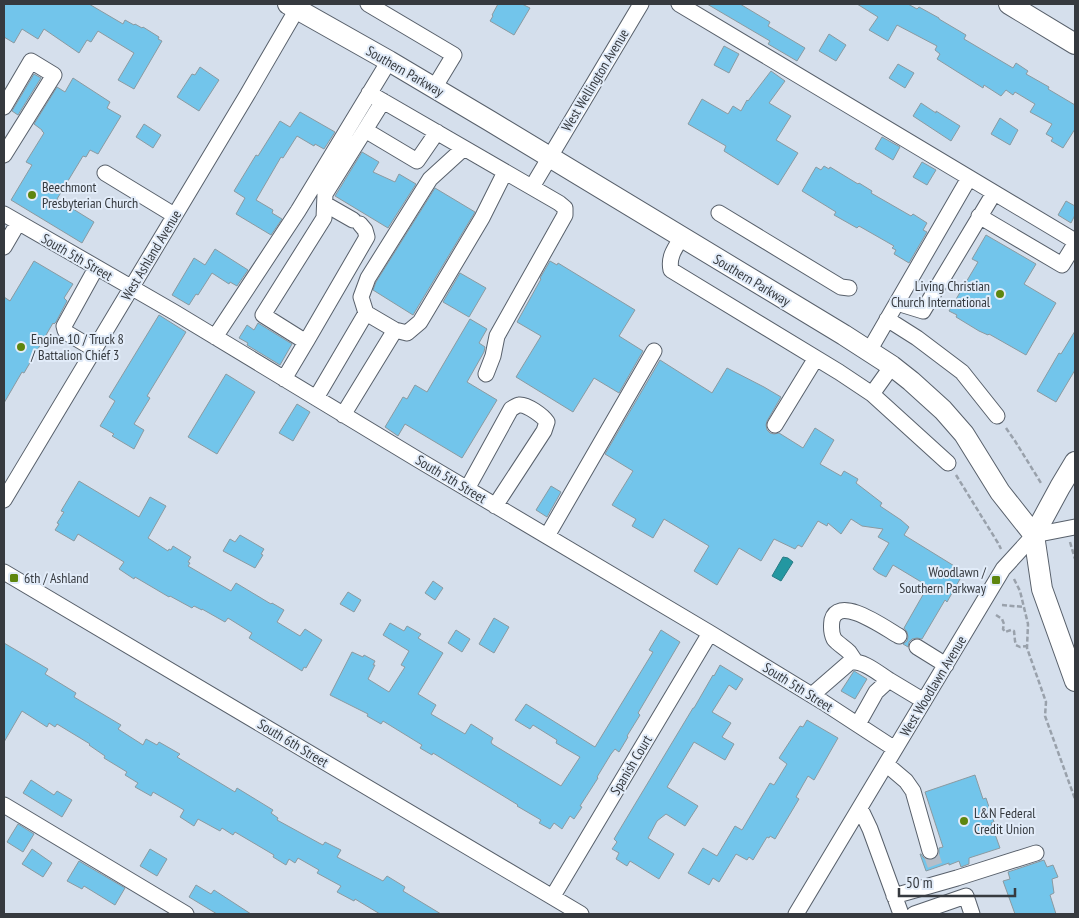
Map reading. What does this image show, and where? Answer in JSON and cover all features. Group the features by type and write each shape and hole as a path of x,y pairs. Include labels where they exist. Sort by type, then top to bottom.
{"main road":[{"path":"1008,4 1075,44"},
{"name":"Southern Parkway","path":"292,6 389,61 550,157 869,351 911,380 943,410 964,434 1000,492 1034,535 1042,589 1075,681"},
{"name":"West Woodlawn Avenue","path":"1034,535 1075,462"}],"street":[{"path":"368,4 454,55 434,88"},
{"name":"West Wellington Avenue","path":"532,187 641,4"},
{"path":"679,4 1075,242 1062,265 979,216"},
{"name":"West Ashland Avenue","path":"4,500 174,215 292,6"},
{"path":"4,107 31,61 54,75 4,155"},
{"path":"215,337 298,211 389,61"},
{"path":"369,93 565,208 564,216 497,336 494,356 486,374"},
{"path":"306,342 263,315 324,218 325,194 383,101"},
{"path":"364,130 417,160 437,132"},
{"path":"464,148 430,179 368,278 361,297 366,313 395,330 407,333 420,322 482,218 505,172"},
{"path":"105,173 174,215"},
{"path":"869,351 969,178"},
{"path":"896,304 923,311 994,193"},
{"path":"284,379 367,237 365,230 357,222 325,204"},
{"path":"719,213 841,287 849,288"},
{"name":"South 5th Street","path":"4,214 215,337 710,633 812,695 895,749"},
{"path":"4,247 18,223"},
{"path":"682,237 673,252 670,263 671,270 872,394 948,463"},
{"path":"94,349 67,334 64,326 96,268"},
{"path":"316,398 366,313"},
{"path":"887,320 917,338 962,372 998,416"},
{"path":"343,415 395,330"},
{"path":"546,536 654,352"},
{"path":"775,425 816,358"},
{"path":"872,394 892,366"},
{"path":"467,489 511,409 518,405 526,406 544,418 546,422 544,431 495,506"},
{"path":"1034,535 1073,534"},
{"name":"West Woodlawn Avenue","path":"796,914 1003,569 1034,535"},
{"name":"South 6th Street","path":"4,572 581,914"},
{"path":"855,662 848,652 835,640 831,632 836,613 844,610 857,612 899,636"},
{"name":"Spanish Court","path":"553,896 710,633"},
{"path":"917,647 946,665"},
{"path":"812,695 850,662 855,662 865,665 924,701"},
{"path":"858,724 876,692 889,680"},
{"path":"886,764 906,781 913,791 930,851"},
{"path":"4,805 186,914"},
{"path":"860,808 870,829 901,914"},
{"path":"894,896 938,875 957,878 1036,853"},
{"path":"914,914 966,896 972,914"}],"path":[{"path":"998,416 1041,484"},
{"path":"948,463 998,542"},
{"path":"1073,534 1075,559"},
{"path":"1020,591 1028,624 1027,646 1046,702 1045,716 1075,799"},
{"path":"1002,605 1024,607"},
{"path":"996,615 1002,619 1005,632 1014,631 1016,646 1027,646"}],"water":[{"path":"783,557 793,562 781,581 772,576"}],"building":[{"path":"4,4 89,4 123,24 125,20 143,27 162,41 134,89 118,80 134,53 98,31 91,42 87,40 79,53 44,29 38,39 22,29 14,43 4,37"},
{"path":"498,4 522,4 530,8 514,35 490,21"},
{"path":"707,4 740,4 770,22 768,26 805,48 797,61 768,44 770,41"},
{"path":"857,4 908,4 917,9 919,7 966,35 964,39 1013,68 1016,63 1028,71 1026,74 1075,105 1075,129 1063,148 1051,141 1053,138 1046,134 1052,124 1030,112 1035,104 1015,92 1013,95 1006,90 1001,96 984,85 983,88 937,59 940,54 935,50 937,46 897,25 888,41 869,30 878,17"},
{"path":"829,34 846,45 836,61 819,51"},
{"path":"724,46 739,54 729,73 714,65"},
{"path":"898,64 914,73 905,88 889,78"},
{"path":"200,67 219,80 199,111 177,97 192,74 195,75"},
{"path":"771,71 785,81 769,103 791,116 776,140 798,153 778,185 724,151 726,146 688,124 702,99 728,114 733,106 741,111 747,100"},
{"path":"34,74 41,78 18,115 12,111"},
{"path":"73,78 110,102 107,108 121,116 98,154 90,150 86,157 83,156 57,199 94,222 82,243 11,200 32,165 26,162 44,133 34,124 57,87 65,92"},
{"path":"921,103 960,126 951,141 913,116"},
{"path":"300,112 335,132 324,149 315,144 314,146 297,136 283,158 281,157 256,200 273,210 272,213 282,219 271,235 236,214 245,198 234,191 280,121 290,127"},
{"path":"1000,118 1018,130 1010,145 991,134"},
{"path":"144,124 161,135 153,148 136,137"},
{"path":"882,137 900,147 893,160 875,149"},
{"path":"362,152 379,162 373,172 395,182 399,174 416,184 388,228 335,196"},
{"path":"922,162 936,170 927,185 913,177"},
{"path":"824,166 829,169 830,167 859,183 872,191 871,193 927,223 923,230 927,232 909,263 894,254 896,250 892,248 894,246 859,226 857,228 834,215 836,212 802,191 816,167 821,170"},
{"path":"435,188 475,212 413,315 373,290 376,282"},
{"path":"1066,201 1075,206 1075,215 1071,223 1058,215"},
{"name":"Living Christian Church International","path":"986,235 1036,264 1024,284 1056,303 1026,355 989,334 979,331 949,311 978,262 972,259"},
{"path":"215,249 248,270 237,286 230,282 229,284 212,273 189,305 172,295 194,258 205,265"},
{"path":"34,261 73,284 64,298 67,301 56,322 53,323 4,403 4,297 10,301"},
{"path":"550,261 557,265 558,263 635,310 619,336 643,351 619,393 594,378 573,412 516,377 541,336 517,322"},
{"path":"460,273 486,288 469,317 443,302"},
{"path":"159,315 186,332 147,396 150,398 134,424 144,430 134,449 112,436 114,434 100,426 115,401 109,397"},
{"path":"470,319 487,329 479,343 485,347 484,352 467,382 497,400 462,458 405,424 398,436 385,427 403,397 407,399 415,385 427,392"},
{"path":"258,323 292,344 280,365 239,338 247,325 254,330"},
{"path":"1075,331 1075,370 1056,402 1037,391 1059,353 1061,354"},
{"path":"660,360 712,393 727,368 781,397 767,421 767,430 770,433 779,433 803,448 815,428 834,440 820,464 841,476 844,471 858,479 856,483 882,503 880,506 909,527 904,535 964,572 947,602 945,600 922,639 912,639 908,647 903,644 907,641 908,637 904,628 928,586 893,565 886,577 873,569 889,543 878,537 883,529 862,526 851,519 841,534 828,523 827,526 818,521 802,547 798,545 795,549 774,539 761,561 739,548 717,585 694,571 709,546 664,519 653,538 632,526 636,519 612,505 633,471 605,454"},
{"path":"226,374 255,392 217,454 188,437"},
{"path":"297,404 310,412 293,441 279,433"},
{"path":"79,481 139,517 150,497 166,506 148,538 168,551 173,546 191,557 188,566 231,591 236,583 284,610 277,622 300,636 305,629 322,640 306,668 304,667 302,671 249,638 252,633 228,618 225,622 202,609 194,606 192,608 169,597 135,577 134,579 119,569 124,562 78,534 74,541 55,530 64,512 61,511"},
{"path":"551,486 561,492 547,517 536,510"},
{"path":"240,535 264,549 261,554 263,555 255,568 223,551 230,539 235,542"},
{"path":"433,581 443,588 435,600 425,593"},
{"path":"348,592 361,600 354,612 340,604"},
{"path":"494,618 509,627 494,653 479,644"},
{"path":"390,623 404,631 407,626 421,634 418,638 443,653 418,694 436,705 431,714 465,734 471,724 493,738 492,744 561,786 580,757 556,743 557,740 533,725 530,729 515,720 526,704 595,747 653,652 649,650 661,630 680,642 638,713 640,715 628,737 619,752 615,749 611,754 574,819 570,816 562,829 554,823 550,829 539,823 541,820 518,805 433,753 432,755 420,748 422,745 383,721 381,724 367,716 368,714 330,695 352,652 363,657 364,655 375,661 368,679 389,692 405,667 401,665 409,651 383,635"},
{"path":"456,630 470,639 462,652 448,643"},
{"path":"4,643 48,669 45,674 76,693 74,697 121,725 118,729 143,745 146,739 157,745 159,742 180,754 177,757 235,792 237,788 273,810 271,813 278,818 277,820 323,845 325,842 341,850 337,857 383,881 387,876 405,887 403,891 441,914 380,914 355,899 354,901 337,892 341,886 317,873 319,870 298,858 295,863 289,859 286,865 273,857 274,855 235,832 233,835 222,828 220,831 198,819 194,826 180,817 184,810 153,792 151,796 135,787 138,783 125,775 127,772 104,758 105,756 90,744 57,724 55,727 49,723 47,727 22,711 4,742"},
{"path":"720,665 743,679 736,690 729,685 712,712 731,723 722,737 734,744 725,760 694,742 667,787 698,806 685,826 666,814 657,821 648,838 674,854 659,879 630,861 627,866 616,859 619,853 612,849 617,842 614,839"},
{"path":"854,671 867,679 855,699 841,691"},
{"path":"807,720 838,738 814,780 808,776 796,797 799,799 775,839 770,836 769,838 767,837 753,860 749,857 747,860 736,854 719,882 713,878 709,885 688,873 703,848 717,856 735,826 742,830 770,783 774,785 787,764 779,758 800,726 803,727"},
{"name":"L&N Federal Credit Union","path":"975,775 983,799 986,798 994,822 991,823 1000,848 969,858 969,864 961,867 959,861 926,871 920,854 927,860 933,860 939,854 939,848 943,847 925,792"},
{"path":"31,780 54,795 57,791 72,800 62,817 23,793"},
{"path":"18,824 34,834 23,852 7,842"},
{"path":"32,849 52,863 43,877 22,864"},
{"path":"150,849 167,859 157,876 140,866"},
{"path":"1044,860 1047,867 1053,865 1058,877 1052,879 1054,893 1050,895 1056,914 1015,914 1003,881 1010,879 1008,872"},
{"path":"79,861 125,888 115,905 84,886 82,889 67,881"},
{"path":"196,885 211,894 214,890 251,914 217,914 189,897"}],"tunnel":[{"path":"930,851 936,868"}],"place":[{"name":"Beechmont Presbyterian Church","path":"32,195"},
{"name":"Living Christian Church International","path":"1000,294"},
{"name":"Engine 10 / Truck 8 / Battalion Chief 3","path":"21,347"},
{"name":"6th / Ashland","path":"14,578"},
{"name":"Woodlawn / Southern Parkway","path":"996,580"},
{"name":"L&N Federal Credit Union","path":"964,821"}]}
